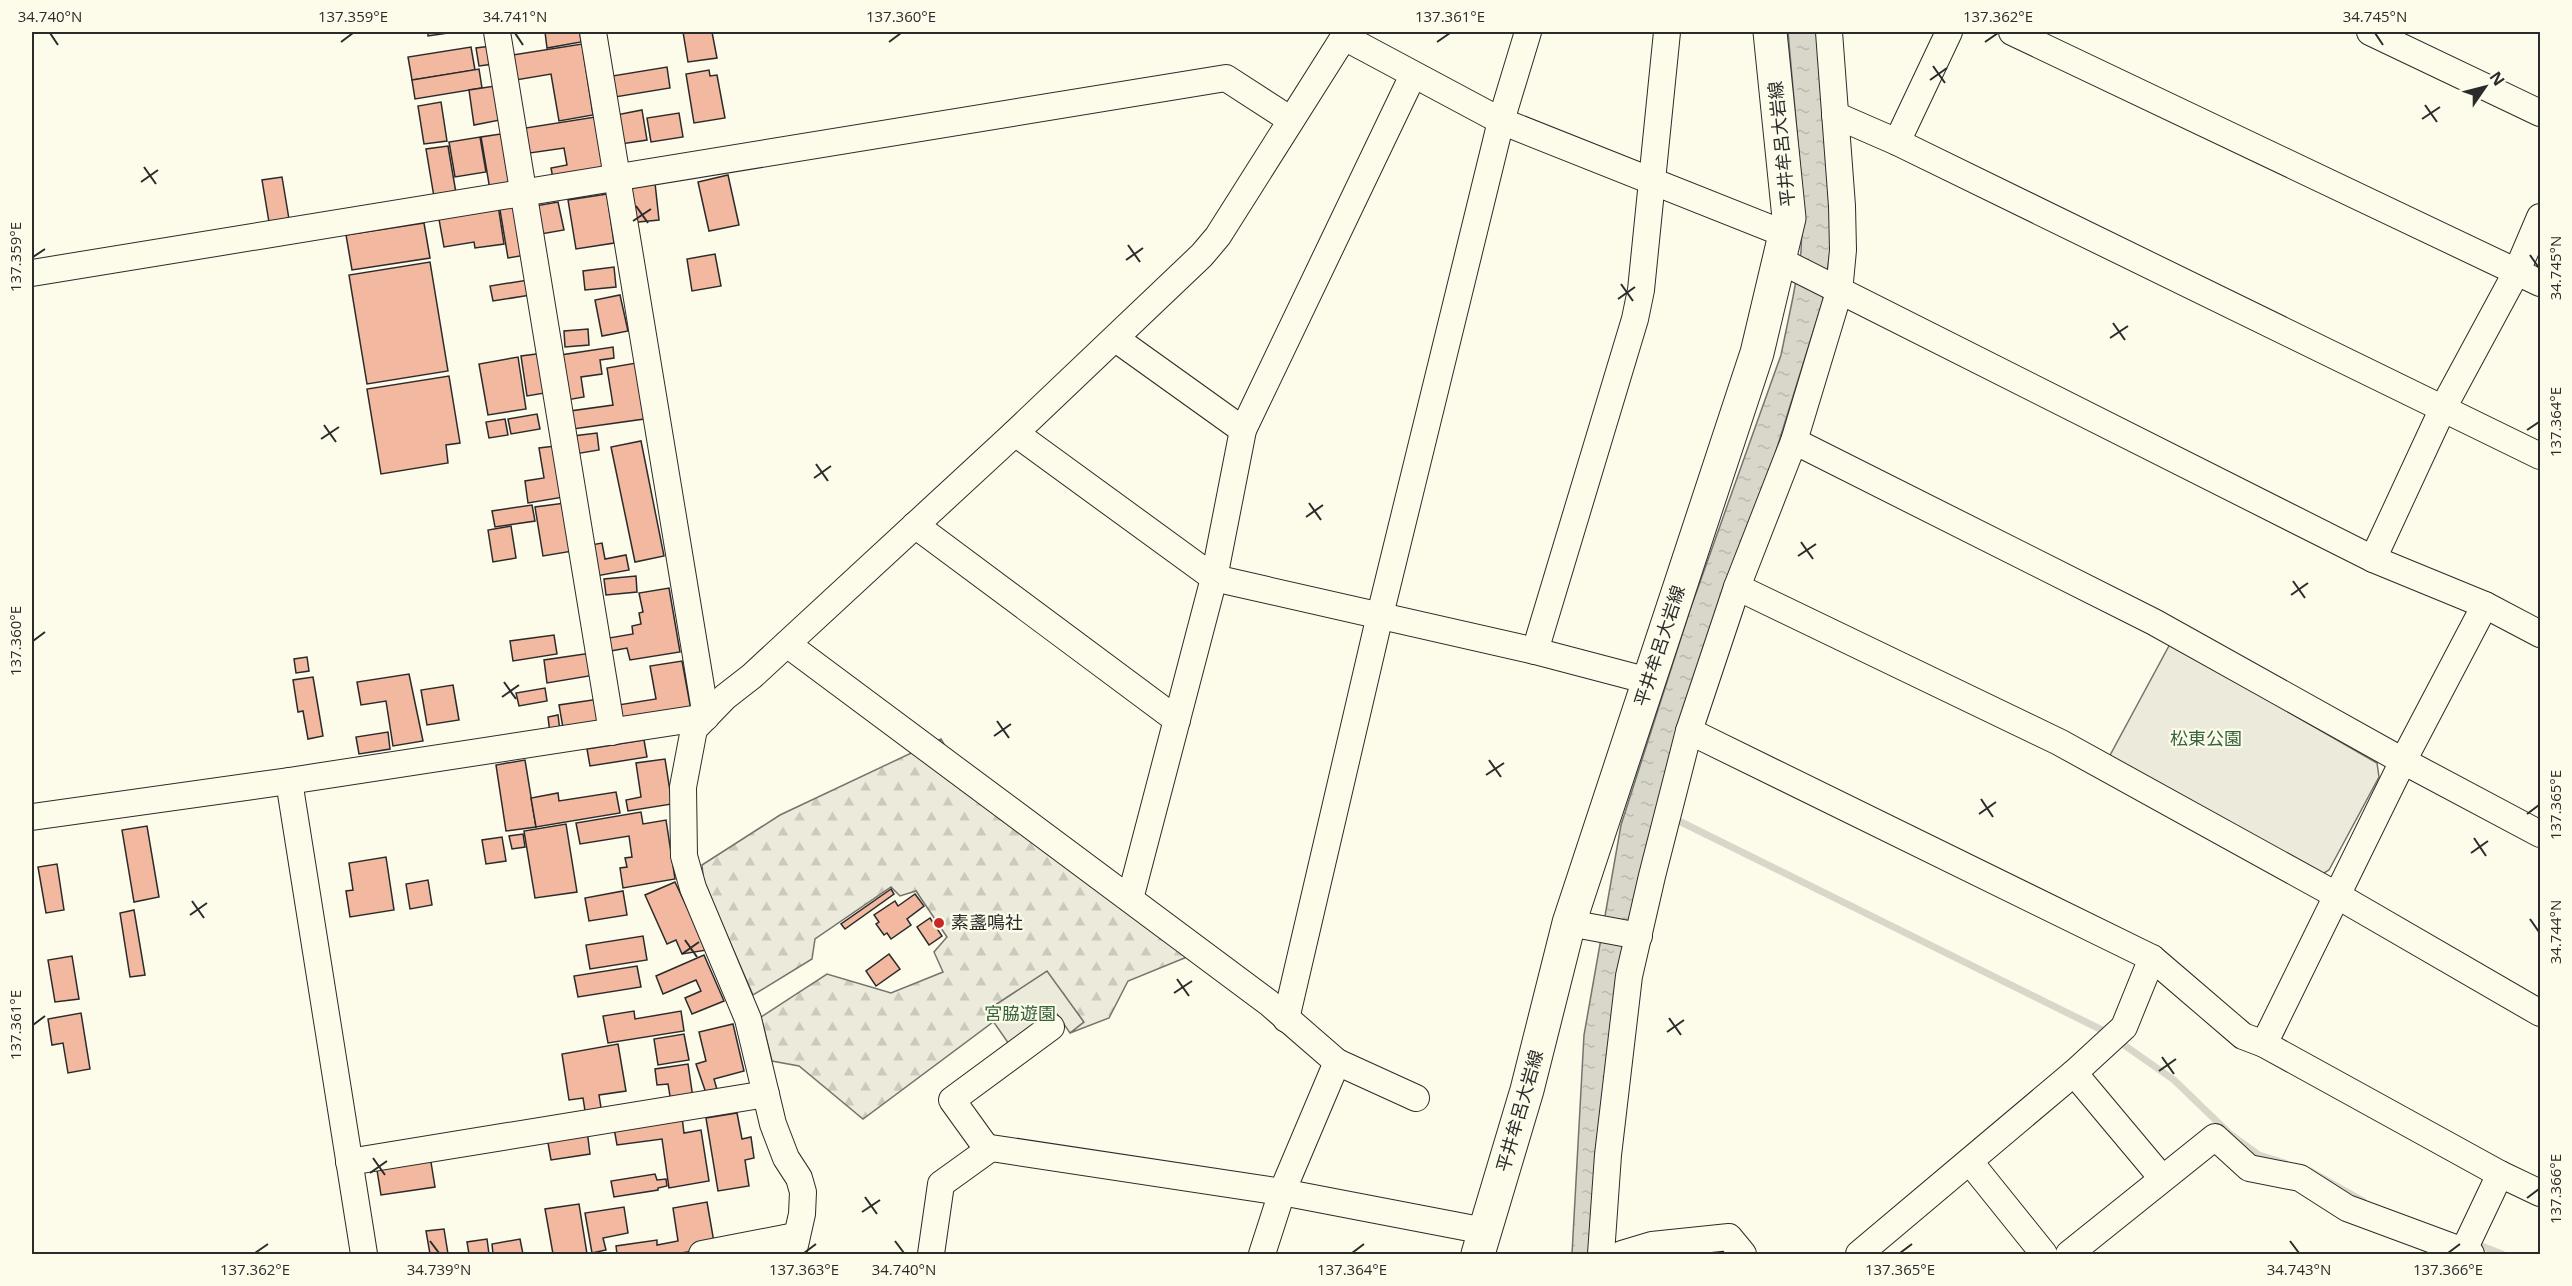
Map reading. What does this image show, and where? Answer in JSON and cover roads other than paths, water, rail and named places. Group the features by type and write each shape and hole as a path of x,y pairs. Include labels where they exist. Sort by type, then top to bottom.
{"main road":[{"name":"平井牟呂大岩線","path":"1482,1243 1527,1090 1582,926 1648,681 1757,353 1786,253 1789,218 1770,32"}],"street":[{"path":"497,32 612,732"},
{"path":"593,32 686,579 706,717"},
{"path":"1287,1019 1380,615 1502,121 1528,32"},
{"path":"1534,651 1635,319 1641,290 1667,32"},
{"path":"1600,1254 1618,1056 1629,976 1638,936 1689,731 1737,587 1794,441 1843,250 1829,32"},
{"path":"1897,142 1949,32"},
{"path":"2012,32 2541,283"},
{"path":"2370,32 2541,113"},
{"path":"702,1254 794,1245 802,1214 803,1192 799,1178 786,1158 766,1094 748,1019 693,888 684,856 682,804 686,767 694,729 1016,433 1202,255 1218,236 1345,34 1413,75 1502,121 1652,179 1786,253 1833,287 2373,559 2485,605 2541,634"},
{"path":"1130,899 1214,578 1243,430 1413,75"},
{"path":"32,273 1226,78 1291,120"},
{"path":"1835,116 1897,142 2541,456"},
{"path":"2373,559 2443,408 2517,271 2541,217"},
{"path":"1116,339 1243,430"},
{"path":"1016,433 1214,578 1534,651 1648,681"},
{"path":"1794,441 2154,622 2403,761 2541,834"},
{"path":"915,525 1177,720"},
{"path":"1737,587 2059,742 2338,896 2541,1013"},
{"path":"2264,1044 2403,761 2485,605"},
{"path":"787,644 1130,899 1287,1019 1337,1062 1416,1098"},
{"path":"32,817 289,781 706,717"},
{"path":"1689,731 2152,958 2244,1036 2264,1044 2500,1174 2541,1193"},
{"path":"289,781 364,1254"},
{"path":"1582,926 1638,936"},
{"path":"1859,1254 2074,1073 2124,1027 2152,958"},
{"path":"988,1150 952,1100 1052,1027"},
{"path":"1262,1254 1282,1192 1337,1062"},
{"path":"2074,1073 2162,1178"},
{"path":"349,1162 766,1094"},
{"path":"2068,1254 2215,1137 2249,1168 2300,1178 2347,1208 2462,1253 2500,1174"},
{"path":"931,1254 941,1184 991,1148 1282,1192 1482,1243"},
{"path":"1970,1162 2044,1254"},
{"path":"1622,1254 1652,1245 1729,1237 1743,1254"}],"water":[{"path":"1788,32 1819,32 1833,232 1823,300 1767,480 1664,778 1595,1254 1572,1254 1584,1035 1621,825 1690,610 1781,355 1801,252 1803,200"}],"waterway":[{"path":"1681,822 2102,1030"},
{"path":"2124,1045 2174,1080 2230,1134 2259,1155 2285,1163"},
{"path":"2310,1171 2363,1201"},
{"path":"2479,1245 2502,1254"}],"place":[{"name":"素盞鳴社","path":"939,923"}],"park label":[{"name":"松東公園","path":"2206,739"},
{"name":"宮脇遊園","path":"1020,1014"}]}
